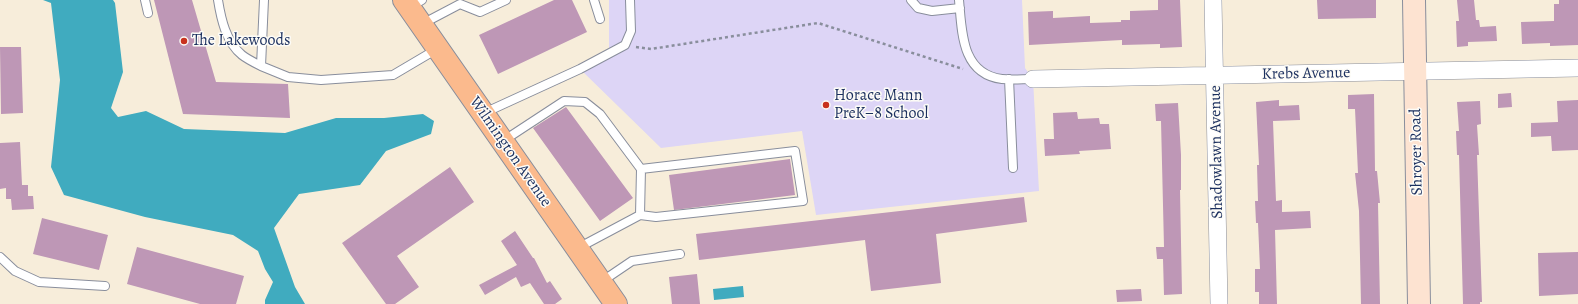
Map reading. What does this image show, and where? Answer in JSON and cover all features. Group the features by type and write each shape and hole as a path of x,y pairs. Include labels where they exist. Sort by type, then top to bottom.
{"main road":[{"name":"Shroyer Road","path":"1414,0 1419,304"},
{"name":"Wilmington Avenue","path":"414,8 438,48 616,304"}],"street":[{"name":"Shadowlawn Avenue","path":"1213,0 1216,77 1219,304"},
{"name":"Krebs Avenue","path":"1033,79 1216,77 1578,68"}],"lane":[{"path":"145,0 148,13"},
{"path":"218,0 221,18 229,38 241,54 261,66 288,77 321,80 393,75 438,48"},
{"path":"261,66 264,0"},
{"path":"414,8 460,4 480,12 506,0"},
{"path":"594,0 600,19"},
{"path":"483,113 580,69 625,45 631,31 630,0"},
{"path":"911,0 918,8 932,11 960,4 963,42 969,57 984,73 1001,79 1033,79"},
{"path":"1009,79 1013,168"},
{"path":"503,141 564,101 585,102 600,114 641,169 640,215"},
{"path":"577,248 640,215 656,217 803,201 795,151 641,169"},
{"path":"600,282 632,261 680,254"},
{"path":"0,257 15,271 39,282 105,286"}],"path":[{"path":"625,45 651,49 818,22 963,68 984,73"}],"shaded area":[{"name":"Horace Mann PreK–8 School","path":"609,0 1022,0 1025,68 1033,79 1039,191 816,215 802,131 661,148 580,69 609,54"}],"water":[{"path":"43,0 113,0 115,3 123,72 111,108 118,117 146,111 184,129 285,133 336,118 384,118 423,114 434,121 431,134 386,151 360,185 299,194 274,228 295,287 305,304 265,304 265,300 273,282 265,269 258,251 233,235 145,217 64,195 51,167 60,80 51,3"},
{"path":"743,286 744,297 714,300 713,289"}],"building":[{"name":"The Lakewoods","path":"154,0 192,0 216,82 288,84 290,118 183,114"},
{"path":"554,0 572,0 587,32 498,74 479,35"},
{"path":"1158,0 1180,0 1182,47 1160,48 1160,44 1122,45 1122,40 1029,45 1028,12 1053,11 1053,18 1090,16 1090,23 1121,22 1121,20 1130,20 1130,11 1158,10"},
{"path":"1317,0 1376,0 1376,18 1318,19"},
{"path":"1457,0 1474,0 1476,20 1479,20 1480,27 1496,26 1497,41 1468,42 1468,46 1457,47 1456,21 1459,21"},
{"path":"1559,0 1578,0 1578,45 1550,46 1550,43 1522,44 1521,22 1554,21 1554,4 1559,4"},
{"path":"0,47 21,47 23,113 1,114"},
{"path":"1511,93 1512,107 1498,108 1498,94"},
{"path":"1374,94 1375,171 1377,171 1380,203 1378,203 1380,304 1361,304 1359,211 1355,173 1358,173 1355,109 1348,109 1348,95"},
{"path":"1279,100 1279,106 1299,105 1300,120 1273,121 1276,201 1282,200 1282,212 1310,211 1311,228 1275,230 1277,304 1259,304 1259,292 1255,292 1255,269 1260,269 1258,223 1256,223 1255,201 1258,201 1257,165 1259,165 1256,102"},
{"path":"1578,100 1578,150 1552,151 1551,136 1531,137 1531,123 1558,122 1557,101"},
{"path":"1480,101 1481,124 1477,125 1479,155 1477,155 1482,302 1480,302 1480,304 1463,304 1459,155 1457,155 1456,131 1459,131 1457,102"},
{"path":"1178,103 1181,155 1180,190 1182,294 1164,295 1163,259 1157,259 1156,247 1164,247 1161,121 1156,121 1155,104"},
{"path":"566,107 633,198 600,221 533,128"},
{"path":"1077,112 1078,119 1099,118 1100,124 1109,124 1111,149 1079,151 1080,154 1045,156 1044,139 1054,139 1053,113"},
{"path":"20,142 22,185 28,185 28,196 33,196 34,209 12,210 11,199 6,199 6,188 0,189 0,143"},
{"path":"790,159 795,195 674,210 669,175"},
{"path":"450,167 474,202 397,256 419,287 395,304 386,304 342,243"},
{"path":"1024,197 1027,222 936,234 941,283 871,291 865,240 699,260 696,234"},
{"path":"42,218 108,235 99,270 33,254"},
{"path":"515,231 534,258 547,283 550,281 562,299 555,304 544,304 530,283 521,287 516,277 485,295 479,285 517,265 501,241"},
{"path":"137,247 244,276 236,304 200,304 127,284"},
{"path":"1578,252 1578,294 1539,296 1538,253"},
{"path":"697,274 700,304 672,304 669,277"},
{"path":"1141,289 1142,301 1117,302 1116,290"}],"place":[{"name":"The Lakewoods","path":"184,41"},
{"name":"Horace Mann PreK–8 School","path":"826,105"}]}
